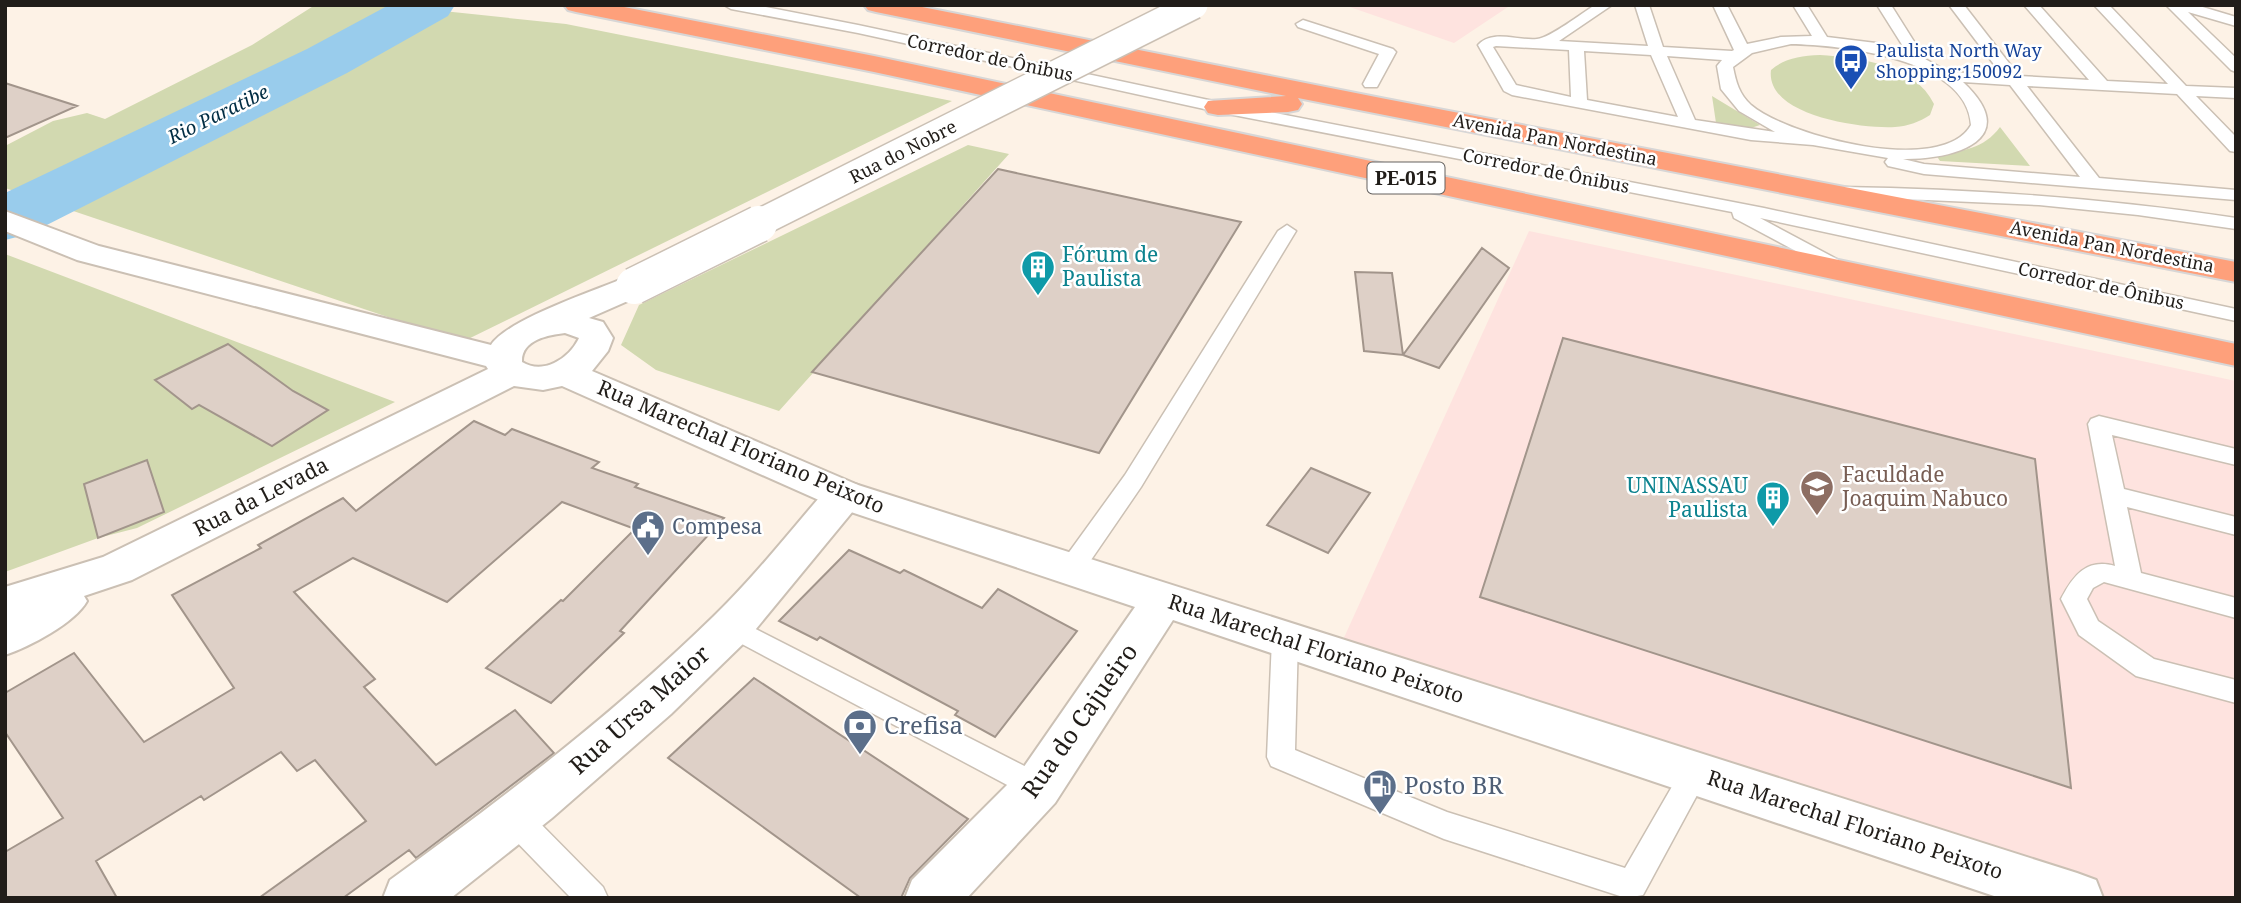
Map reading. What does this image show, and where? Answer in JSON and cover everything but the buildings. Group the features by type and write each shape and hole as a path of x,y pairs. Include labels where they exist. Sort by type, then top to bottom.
{"highway":[{"name":"PE-015","path":"576,5 888,67 2236,355"},
{"name":"Avenida Pan Nordestina","path":"876,5 1360,92 1833,192 2236,272"},
{"path":"1218,107 1360,92"}],"main road":[{"name":"Rua do Nobre","path":"506,366 513,341 537,327 623,292 1194,5"},
{"path":"17,224 88,253 506,366 534,379 565,373 589,356 596,338 623,292"},
{"name":"Rua do Nobre","path":"537,327 568,322 591,330 596,338"},
{"name":"Rua da Levada","path":"5,604 117,569 506,366"},
{"name":"Rua Marechal Floriano Peixoto","path":"565,373 844,495 2071,896"},
{"name":"Rua Ursa Maior","path":"410,898 515,819 638,718 732,627 844,495"},
{"path":"5,637 117,569"},
{"name":"Rua do Cajueiro","path":"931,898 1038,787 1164,599"}],"lane":[{"name":"Corredor de Ônibus","path":"731,5 858,29 1218,107 1728,206 2236,315"},
{"path":"1544,44 1605,5"},
{"path":"1642,5 1657,51 1689,124"},
{"path":"1720,5 1738,53"},
{"path":"1800,5 1822,40"},
{"path":"1884,5 1920,64"},
{"path":"1956,5 2095,185"},
{"path":"2031,5 2103,86"},
{"path":"2101,5 2236,148"},
{"path":"2173,5 2236,67"},
{"path":"2180,5 2236,22"},
{"path":"2230,5 2236,6"},
{"path":"1303,24 1388,52 1360,92"},
{"path":"1839,148 1912,154 1938,151 1965,143 1979,129 1981,113 1970,94 1948,77 1889,52 1822,40 1791,40 1763,43 1738,53 1725,66 1724,78 1730,91 1760,118 1812,140 1839,148 1924,169 2236,195"},
{"path":"1738,53 1494,41 1485,45 1494,63 1514,90 1751,135 1812,140"},
{"path":"1576,46 1579,104"},
{"path":"1948,77 2236,93"},
{"path":"1833,192 1900,192 2084,203 2236,224"},
{"path":"1728,206 1768,231 1849,273"},
{"path":"1071,569 1133,481 1287,231"},
{"path":"2130,580 2099,424 2236,457"},
{"path":"2112,495 2236,526"},
{"path":"2236,608 2102,572 2084,581 2074,599 2088,628 2146,668 2236,692"},
{"path":"732,627 1038,787"},
{"path":"1285,639 1281,757 1444,825 1632,885 1695,773"},
{"path":"515,819 592,898"}],"shaded area":[{"path":"1344,5 1511,5 1454,43"},
{"name":"Faculdade Joaquim Nabuco","path":"1529,231 2236,381 2236,898 2087,898 1337,653"}],"green space":[{"path":"315,5 386,5 566,24 952,101 462,342 5,188 5,146 53,121 87,113 105,119 252,45"},
{"path":"1820,55 1868,61 1900,72 1914,80 1925,91 1934,104 1930,115 1909,125 1861,125 1818,116 1783,99 1773,86 1771,70 1793,58"},
{"path":"1712,96 1760,125 1751,128 1716,123"},
{"path":"2000,127 2030,166 1940,161 1936,155 1980,144"},
{"path":"968,145 1009,154 779,411 656,370 621,345 639,305"},
{"path":"5,254 395,402 137,528 98,538 5,572"}],"waterway":[{"name":"Rio Paratibe","path":"5,219 327,61 429,5"}],"place":[{"name":"Paulista North Way Shopping;150092","path":"1851,91"},
{"name":"Fórum de Paulista","path":"1038,297"},
{"name":"Faculdade Joaquim Nabuco","path":"1817,517"},
{"name":"UNINASSAU Paulista","path":"1773,528"},
{"name":"Compesa","path":"648,557"},
{"name":"Crefisa","path":"860,756"},
{"name":"Posto BR","path":"1380,816"}]}
